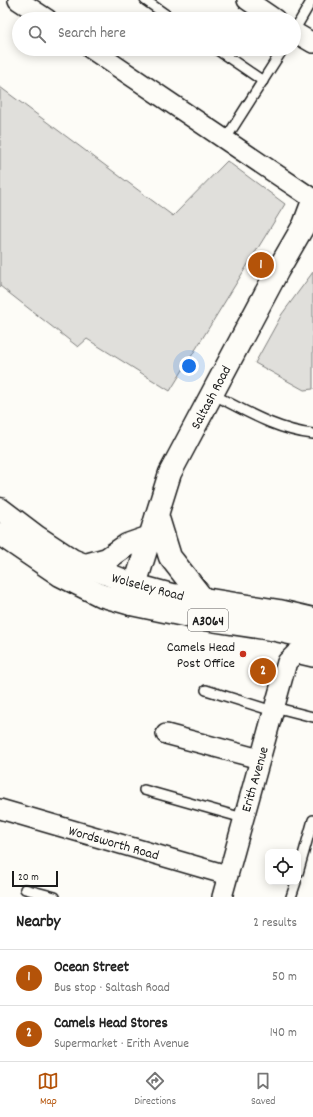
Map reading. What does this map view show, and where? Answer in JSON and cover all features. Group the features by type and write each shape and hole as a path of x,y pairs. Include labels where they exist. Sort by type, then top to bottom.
{"main road":[{"name":"Saltash Road","path":"133,594 170,473 278,270 309,226 313,200"},
{"name":"Wolseley Road","path":"0,509 37,538 72,560 133,594 198,618 272,629 313,638"},
{"path":"157,515 170,557 203,599"},
{"name":"Wolseley Road","path":"0,534 60,575 100,595 172,595 279,611 313,619"},
{"path":"85,566 106,559 127,545 150,537"}],"street":[{"path":"18,0 36,12"},
{"path":"247,0 265,12"},
{"path":"301,36 313,43"},
{"path":"101,56 313,200"},
{"name":"Erith Avenue","path":"222,897 287,662 296,653 313,657"},
{"path":"166,734 260,759"},
{"name":"Wordsworth Road","path":"0,810 228,875"}],"lane":[{"path":"145,0 162,12"},
{"path":"301,20 312,0"},
{"path":"226,56 263,81"},
{"path":"225,140 279,56"},
{"path":"212,394 265,421 288,430 313,434"},
{"path":"206,690 274,709 313,717"},
{"path":"144,790 244,818"},
{"path":"301,862 313,820"},
{"path":"291,897 295,885"},
{"path":"25,889 55,897"}],"shaded area":[{"path":"0,87 173,216 227,161 285,204 170,391 87,339 78,347 0,286"},
{"path":"313,272 313,389 304,390 255,363 282,314"}],"place":[{"name":"Ocean Street","path":"261,265"},
{"name":"Camels Head Post Office","path":"243,654"},
{"name":"Camels Head Stores","path":"263,671"}]}
